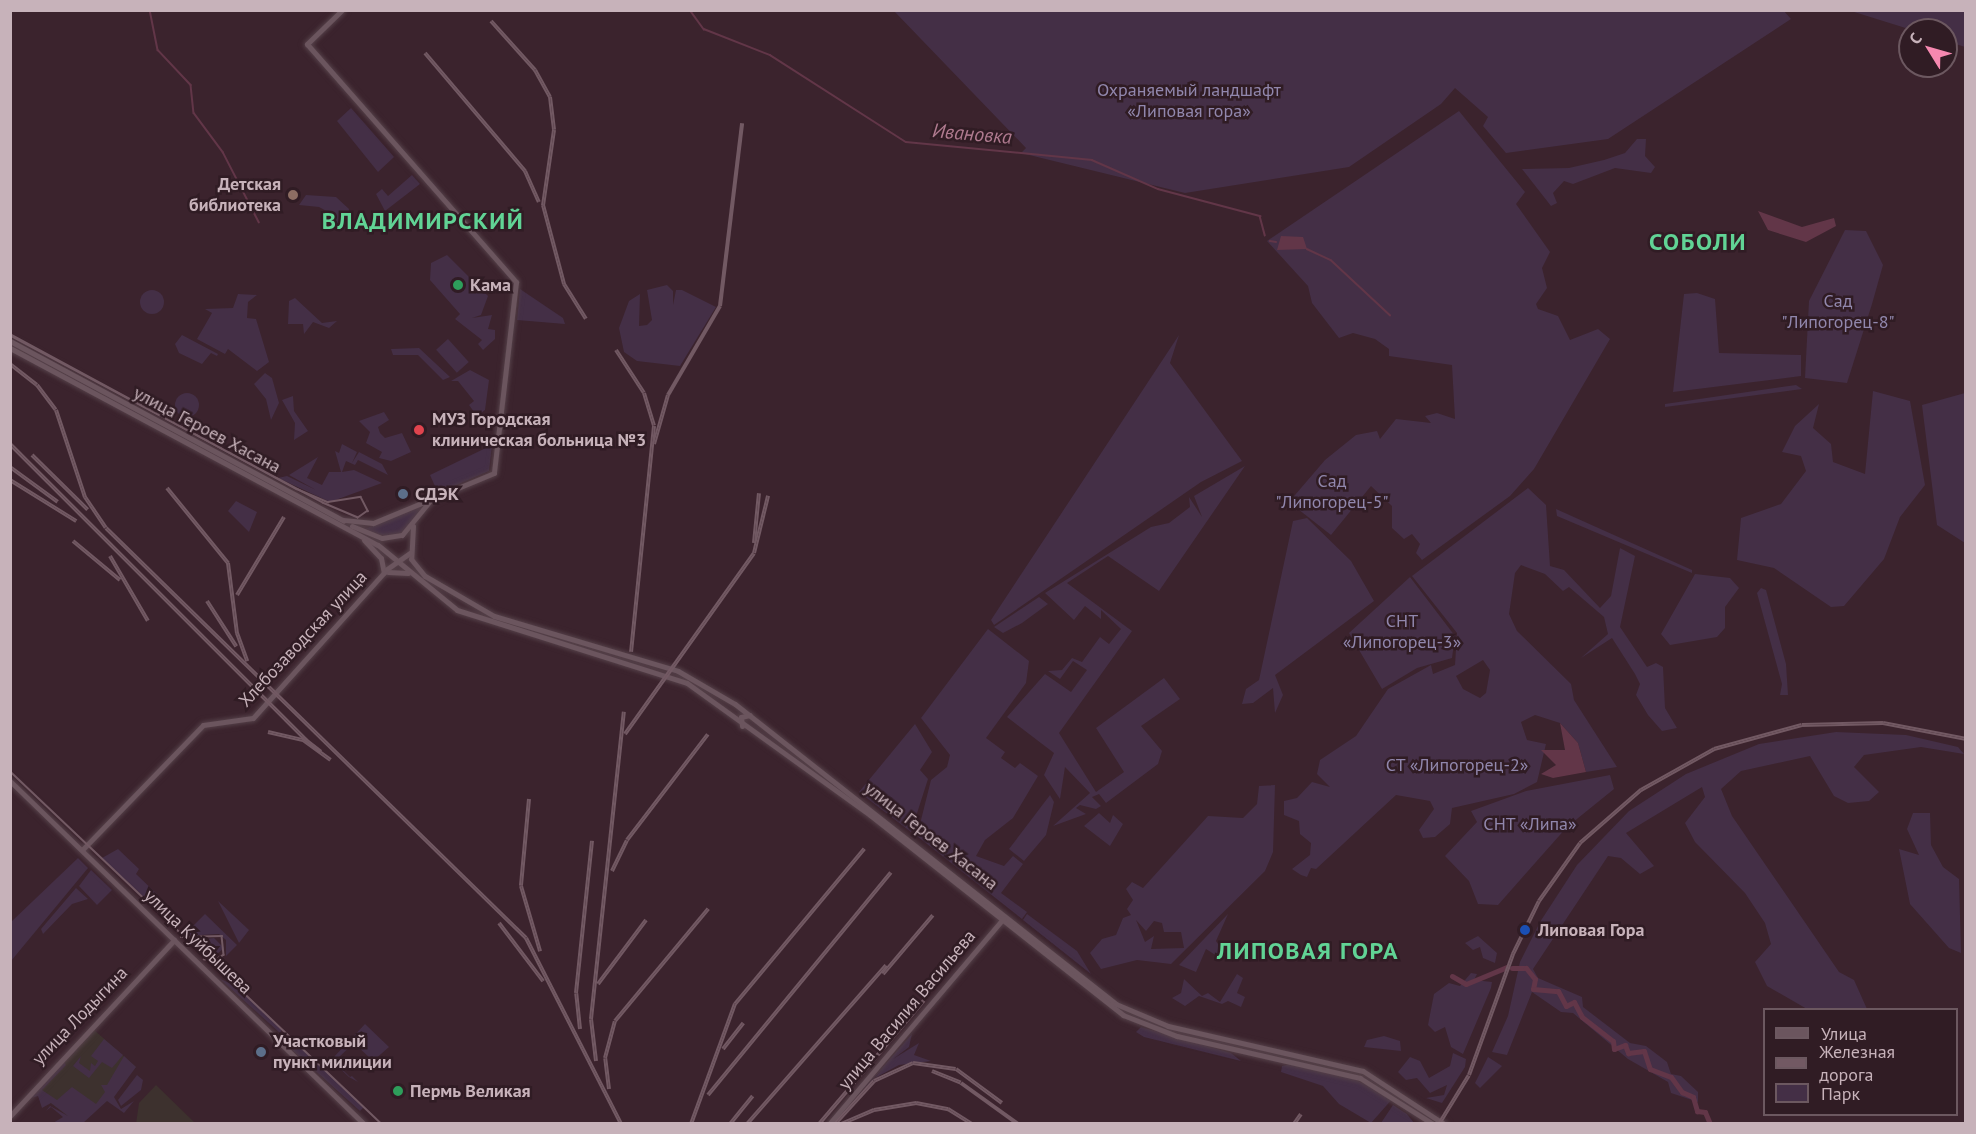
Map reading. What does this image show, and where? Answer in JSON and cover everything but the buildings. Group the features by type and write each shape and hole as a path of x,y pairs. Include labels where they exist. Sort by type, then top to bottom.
{"main road":[{"path":"342,11 307,44 516,282 498,467 429,501 364,526 343,520"},
{"name":"улица Героев Хасана","path":"10,341 373,537 392,538"},
{"name":"улица Героев Хасана","path":"10,348 386,553"},
{"path":"384,573 386,553 392,538 413,526 429,501"},
{"path":"386,553 398,562 411,552 413,526"},
{"path":"398,536 411,545"},
{"path":"360,537 381,558 384,573"},
{"name":"улица Героев Хасана","path":"411,552 417,570 483,611 678,671 729,700 1101,992 1139,1016 1363,1071 1444,1124"},
{"name":"улица Героев Хасана","path":"398,562 450,605 479,618 672,676 849,799 1005,917 1086,989 1136,1022 1360,1078 1433,1124"},
{"name":"Хлебозаводская улица","path":"82,850 203,725 253,717 384,573 398,562"},
{"path":"384,573 396,569 414,575"},
{"path":"479,618 454,599 483,611"},
{"path":"721,710 731,709 729,700"},
{"path":"742,726 741,717 750,715"},
{"name":"улица Куйбышева","path":"10,781 364,1124"},
{"name":"улица Василия Васильева","path":"829,1124 1005,917"},
{"name":"улица Лодыгина","path":"10,1116 174,940"}],"shaded area":[{"path":"1758,211 1802,227 1834,218 1836,226 1806,242 1768,230"},
{"path":"1281,236 1303,237 1307,249 1277,250"},
{"path":"1560,723 1578,743 1586,772 1553,778 1541,774 1556,765 1541,750 1565,750"},
{"path":"93,1029 136,1067 107,1101 77,1123 35,1091"},
{"path":"156,1085 194,1122 192,1124 136,1124 139,1103"}],"green space":[{"name":"Охраняемый ландшафт «Липовая гора»","path":"1783,10 1791,19 1608,139 1506,153 1483,126 1488,117 1455,88 1441,104 1349,167 1185,193 1021,153 1026,148 894,11"},
{"path":"1851,11 1965,11 1965,47 1958,45 1958,18 1898,18 1898,26"},
{"path":"351,108 394,157 378,172 337,121"},
{"name":"Сад \"Липогорец-5\"","path":"1459,111 1525,192 1516,204 1550,252 1542,268 1547,288 1536,304 1538,309 1558,316 1570,340 1598,329 1610,339 1534,469 1510,496 1422,560 1416,553 1420,544 1412,534 1404,539 1392,528 1392,506 1371,486 1331,535 1289,502 1325,460 1356,435 1377,431 1380,439 1396,419 1431,423 1425,416 1437,413 1455,419 1452,365 1389,356 1389,349 1375,339 1353,333 1339,338 1312,303 1308,286 1267,241"},
{"path":"1637,139 1646,139 1645,156 1655,167 1651,173 1615,168 1573,184 1564,181 1553,193 1557,203 1551,206 1522,169 1569,168 1604,160 1625,153"},
{"path":"412,175 420,184 385,211 376,194 382,189 388,196"},
{"path":"306,195 336,197 349,209 347,229 334,225 332,214 319,207 299,205"},
{"name":"Сад \"Липогорец-8\"","path":"1845,230 1866,231 1883,265 1847,383 1805,378 1809,301"},
{"name":"Кама","path":"447,255 488,296 481,315 472,318 492,315 488,329 495,330 495,339 483,350 478,344 482,340 455,319 460,314 430,280 431,263"},
{"path":"667,285 673,291 673,305 676,290 682,290 716,307 680,366 637,361 624,352 619,328 629,301 640,294 639,326 647,325 652,320 647,290"},
{"path":"520,289 563,318 565,324 517,320"},
{"path":"152,290 161,293 164,302 161,311 152,314 143,311 140,302 143,293"},
{"path":"1697,293 1715,299 1719,353 1801,355 1801,376 1673,392 1684,294"},
{"path":"238,294 257,295 248,302 247,318 256,319 269,362 257,371 228,349 225,354 197,339 212,313 205,309 233,308"},
{"path":"295,298 322,323 337,321 329,328 313,322 304,334 303,324 288,324 289,301"},
{"path":"182,335 218,354 217,356 211,353 202,364 179,353 175,344"},
{"path":"1179,335 1170,363 1242,461 1201,482 994,625 991,620"},
{"path":"448,339 469,362 457,373 436,350"},
{"path":"419,348 450,377 443,380 418,355 393,355 391,349"},
{"path":"470,370 489,380 485,410 477,416 469,405 474,401 458,381 451,381"},
{"path":"265,373 272,378 279,403 271,420 266,399 254,384"},
{"path":"1796,385 1802,389 1665,407 1665,404"},
{"path":"1873,391 1910,401 1925,485 1900,517 1884,559 1844,606 1831,607 1774,568 1737,560 1741,518 1781,504 1806,471 1801,456 1782,452 1795,426 1819,404 1813,428 1831,444 1833,462 1865,474"},
{"path":"187,393 195,397 199,405 195,413 187,417 179,413 175,405 179,397"},
{"path":"1966,393 1965,543 1937,525 1922,405"},
{"path":"293,396 294,411 308,431 294,440 295,423 282,400"},
{"path":"384,412 389,420 378,427 380,433 385,438 402,433 411,452 391,461 379,458 382,452 366,443 370,432 359,421"},
{"path":"342,444 357,452 352,463 359,452 382,464 388,475 358,460 355,465 346,461 342,472 354,470 382,483 330,502 278,478 287,476 316,490 289,475 318,457 307,478 322,485 329,472 341,472 335,451 339,453"},
{"path":"492,445 489,471 438,493 430,475"},
{"path":"1245,466 1159,591 1108,556 1067,583 1132,631 1059,733 1096,792 1124,772 1096,728 1164,678 1180,699 1141,726 1162,751 1158,764 1106,803 1099,794 1092,797 1101,806 1096,809 1080,805 1076,808 1086,814 1053,826 1090,793 1065,767 1060,799 1044,775 1054,753 1007,717 1045,674 1071,692 1087,670 1073,661 1060,679 1048,671 1062,670 1072,658 1082,662 1100,637 1109,644 1121,629 1101,610 1101,619 1085,606 1074,620 1045,593 1151,527 1169,523 1190,507 1189,497 1202,517 1194,496"},
{"name":"СТ «Липогорец-2»","path":"1528,488 1546,505 1550,566 1564,570 1600,608 1611,596 1620,548 1635,556 1620,627 1647,667 1656,663 1663,667 1665,708 1677,728 1662,731 1648,715 1636,695 1640,684 1612,638 1581,658 1608,634 1604,617 1569,587 1563,591 1545,574 1521,565 1515,573 1509,614 1517,631 1571,684 1574,700 1617,767 1586,772 1578,743 1560,723 1535,715 1521,722 1527,740 1546,744 1537,782 1514,794 1452,808 1450,824 1435,837 1423,838 1419,830 1434,809 1430,801 1396,795 1316,869 1311,868 1307,877 1301,875 1292,869 1310,855 1311,843 1300,834 1299,821 1284,815 1284,801 1297,798 1312,782 1330,787 1317,774 1320,760 1356,736 1388,689 1431,665 1433,674 1455,665 1457,633 1412,576","holes":["1483,660 1490,670 1486,693 1480,698 1463,689 1456,676"]},
{"path":"236,501 257,512 249,532 228,511"},
{"path":"425,505 405,532 385,536 362,530"},
{"path":"1556,509 1692,570 1692,573 1557,516"},
{"path":"1307,518 1351,561 1374,601 1275,675 1283,695 1275,713 1273,688 1253,703 1242,704 1246,689 1259,680 1293,521"},
{"path":"1695,574 1730,578 1739,588 1725,607 1725,628 1717,637 1670,645 1661,634"},
{"name":"СНТ «Липогорец-3»","path":"1410,577 1455,636 1452,658 1417,668 1382,689 1349,633"},
{"path":"1761,588 1766,590 1786,664 1788,695 1780,695 1782,684 1757,593"},
{"path":"1039,597 1048,604 1022,623 1003,633 994,627"},
{"path":"988,629 1029,661 1026,683 986,738 1005,752 1001,758 1015,768 1020,763 1038,776 1013,818 985,840 976,856 1004,866 1013,856 1023,864 1001,893 1027,912 1022,919 917,836 931,780 947,767 950,755 921,718"},
{"path":"915,724 932,752 920,770 928,779 911,832 859,792"},
{"path":"1836,732 1906,735 1958,747 1964,754 1921,747 1864,755 1854,767 1879,792 1869,801 1848,803 1834,796 1810,756 1741,771 1721,789 1732,816 1839,972 1854,980 1867,1008 1805,1008 1767,986 1755,962 1771,944 1765,923 1745,893 1695,842 1685,823 1705,797 1702,787 1626,833 1654,866 1640,874 1621,858 1608,856 1533,969 1538,978 1582,997 1583,1007 1630,1043 1646,1046 1667,1062 1671,1074 1681,1076 1698,1092 1698,1102 1671,1093 1668,1082 1628,1059 1573,1013 1561,1012 1532,992 1507,1055 1492,1052 1508,1016 1520,962 1540,922 1577,865 1629,811 1686,774 1759,744"},
{"name":"СНТ «Липа»","path":"1610,775 1614,789 1567,827 1498,905 1478,904 1469,881 1445,856 1477,822 1471,811 1526,791"},
{"path":"1275,785 1273,852 1265,871 1171,964 1137,960 1101,969 1090,953 1102,939 1116,935 1123,918 1131,915 1127,909 1133,900 1126,889 1132,882 1143,888 1208,816 1243,818 1257,804 1259,786","holes":["1136,920 1146,931 1154,921 1162,923 1164,932 1181,932 1184,948 1151,949 1154,936 1145,942"]},
{"path":"1050,795 1054,802 1046,835 1024,861 1009,849"},
{"path":"1099,813 1110,823 1113,815 1123,824 1110,846 1084,826"},
{"path":"1913,813 1930,813 1931,845 1943,867 1959,879 1961,953 1949,948 1910,904 1899,849 1919,855 1907,829"},
{"path":"118,849 139,869 136,874 159,896 175,926 102,858"},
{"path":"78,858 88,868 11,961 11,922"},
{"path":"91,870 112,890 97,905 79,886"},
{"path":"76,888 88,899 72,904 43,934 41,929"},
{"path":"218,901 249,930 239,943"},
{"path":"205,914 237,945 226,956 226,940 219,934 183,936"},
{"path":"1027,914 1077,951 1091,974 1023,920"},
{"path":"1228,914 1216,941 1226,955 1220,958 1206,949 1196,972 1179,965"},
{"path":"1478,936 1497,953 1495,963 1483,958 1480,947 1473,950 1465,943"},
{"path":"214,938 224,948 210,960 188,941"},
{"path":"1471,973 1477,974 1474,980 1492,982 1463,1054 1451,1047 1445,1027 1435,1032 1428,1025 1434,994 1449,983 1460,986"},
{"path":"1237,974 1243,978 1237,993 1245,997 1241,1007 1228,1001 1222,1004 1199,996 1185,1006 1172,998 1181,993 1184,979 1202,996 1208,993 1220,1002"},
{"path":"220,979 237,986 282,1029 280,1033"},
{"path":"365,1024 389,1047 373,1061 354,1043 338,1058 336,1063 358,1082 349,1077 331,1060"},
{"path":"1141,1027 1231,1053 1241,1061 1144,1037 1136,1032"},
{"path":"912,1034 909,1047 893,1059 919,1043 914,1055 931,1061 899,1065 875,1078 883,1068 858,1095"},
{"path":"1384,1036 1400,1041 1401,1051 1364,1047 1367,1040"},
{"path":"104,1039 123,1055 112,1068 102,1062 89,1078 73,1066 81,1056 79,1063 90,1071 91,1063 95,1066 98,1061 91,1056"},
{"path":"295,1041 364,1107 360,1111 290,1048"},
{"path":"1453,1053 1466,1059 1465,1067 1442,1103 1426,1098 1444,1095 1447,1085 1430,1093 1417,1078 1406,1080 1398,1072 1410,1057 1420,1061 1429,1078 1450,1066"},
{"path":"124,1056 136,1067 114,1097 121,1109 134,1101 124,1113 107,1101 83,1123 53,1123 63,1117 51,1107 46,1111 50,1106 68,1116 51,1103 42,1108 38,1096 31,1098 63,1061 66,1065 42,1090 57,1100 72,1087 96,1104 105,1092 101,1085 107,1085"},
{"path":"1488,1057 1502,1066 1480,1088 1475,1083"},
{"path":"1290,1064 1351,1078 1394,1097 1371,1123 1339,1104 1323,1086 1281,1072 1282,1066"},
{"path":"137,1075 143,1080 141,1090 121,1106 118,1100"},
{"path":"1393,1105 1407,1114 1414,1123 1381,1123"}],"waterway":[{"path":"150,10 158,50 191,85 194,113 223,152 259,222"},
{"name":"Ивановка","path":"690,10 704,29 770,55 906,142 1092,160 1158,189 1260,216 1265,235"},
{"name":"Ивановка","path":"1270,241 1276,242"},
{"name":"Ивановка","path":"1307,249 1331,260 1390,315"},
{"path":"1452,976 1466,984 1507,967"},
{"path":"1512,968 1526,968 1535,979 1533,989 1558,991 1566,1006 1574,1002 1582,1017 1613,1041 1614,1049 1625,1045 1628,1053 1644,1051 1650,1069 1671,1077 1682,1092 1693,1097 1697,1111 1705,1112 1710,1124"}],"tram line":[{"path":"10,334 297,489 328,502 361,497 368,511 358,518 323,503 10,336"},
{"path":"10,771 382,1124"},
{"path":"181,937 222,936 224,955 213,962 204,960"}],"railway":[{"path":"491,21 535,70 550,97 554,130 543,205 564,284 586,319"},
{"path":"425,53 525,171 539,202"},
{"path":"654,444 668,395 720,306 742,123"},
{"path":"616,350 644,393 654,426 631,652"},
{"path":"10,364 37,385 56,410 85,497 106,528 526,938 621,1124"},
{"path":"10,444 307,741"},
{"path":"32,455 88,510"},
{"path":"10,467 58,502"},
{"path":"10,480 76,521"},
{"path":"167,488 228,563 237,633 247,661"},
{"path":"754,543 759,493"},
{"path":"625,734 754,553 768,496"},
{"path":"237,595 284,517"},
{"path":"73,541 120,580"},
{"path":"110,556 148,621"},
{"path":"207,601 236,646"},
{"path":"596,1061 591,1019 624,712"},
{"path":"1439,1124 1469,1075 1513,954 1539,901 1580,843 1641,790 1714,749 1802,725 1883,723 1966,739"},
{"path":"268,732 303,740 331,760"},
{"path":"612,871 627,840 708,734"},
{"path":"302,737 321,752"},
{"path":"529,799 521,886 540,951"},
{"path":"580,1029 576,993 592,841"},
{"path":"691,1124 735,1004 864,849"},
{"path":"708,1095 891,872"},
{"path":"609,1089 605,1058 615,1021 708,909"},
{"path":"883,974 933,915"},
{"path":"598,984 646,920"},
{"path":"499,923 543,981"},
{"path":"747,1124 886,965"},
{"path":"819,1124 924,1000"},
{"path":"723,1049 743,1023"},
{"path":"835,1124 874,1081 913,1063 956,1069 1002,1103"},
{"path":"932,1071 961,1083 1018,1124"},
{"path":"730,1124 753,1096"},
{"path":"841,1124 874,1110 916,1103 948,1109 972,1124"},
{"path":"1294,1124 1301,1114"}],"place":[{"name":"Детская библиотека","path":"293,195"},
{"name":"Кама","path":"458,285"},
{"name":"МУЗ Городская клиническая больница №3","path":"419,430"},
{"name":"СДЭК","path":"403,494"},
{"name":"Липовая Гора","path":"1525,930"},
{"name":"Участковый пункт милиции","path":"261,1052"},
{"name":"Пермь Великая","path":"398,1091"}],"district":[{"name":"ВЛАДИМИРСКИЙ","path":"423,221"},
{"name":"СОБОЛИ","path":"1698,242"},
{"name":"ЛИПОВАЯ ГОРА","path":"1308,951"}]}
